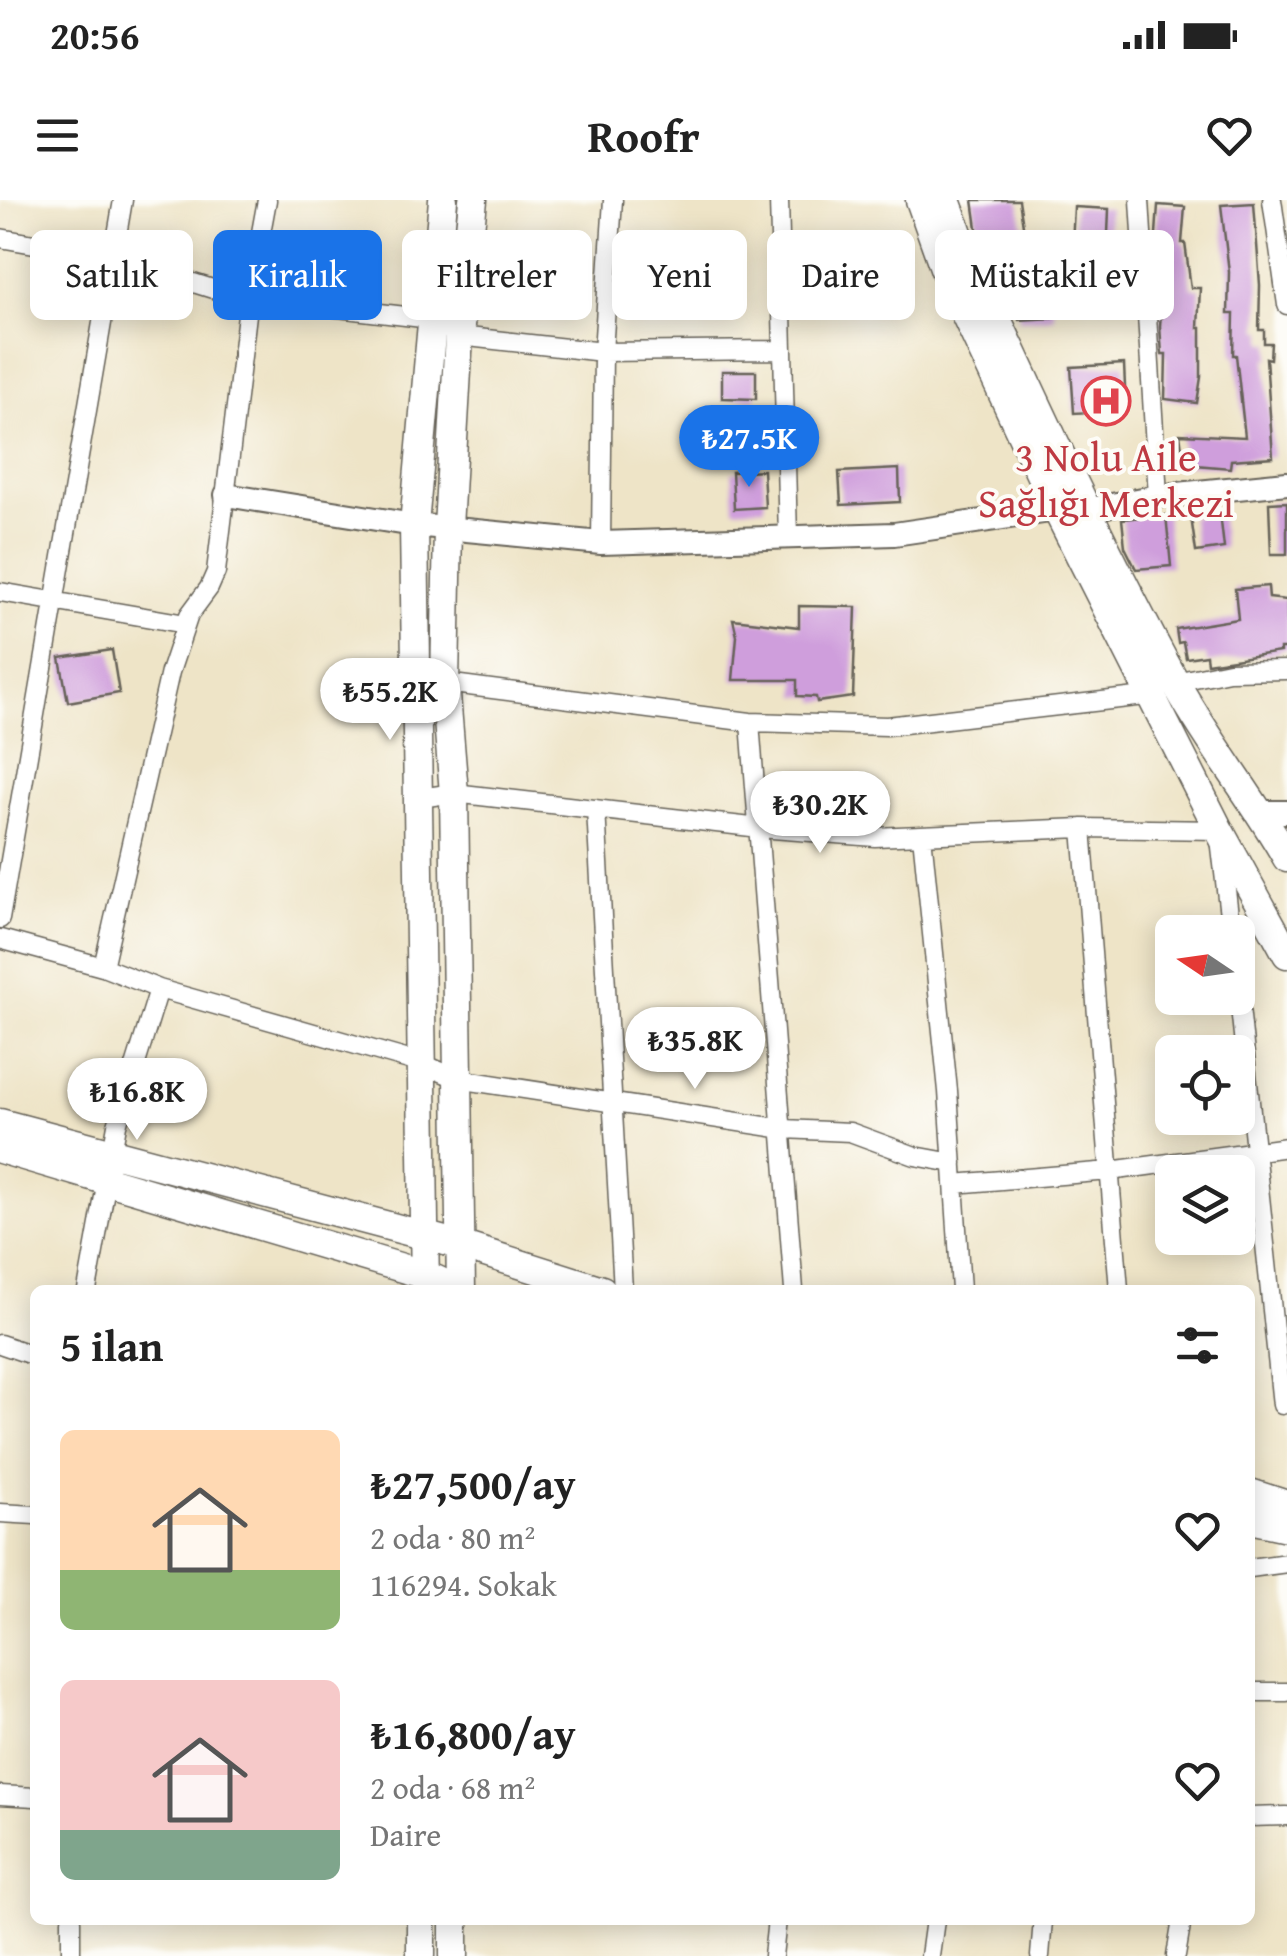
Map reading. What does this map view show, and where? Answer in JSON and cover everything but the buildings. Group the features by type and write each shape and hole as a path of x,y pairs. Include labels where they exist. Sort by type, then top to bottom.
{"main road":[{"path":"440,230 443,200"},
{"path":"458,1285 454,793 445,682 448,527 459,336 472,200"},
{"path":"920,200 946,273 1057,510 1164,689 1274,812 1287,858"},
{"path":"946,200 960,241 1086,510 1164,689 1219,830 1287,954"},
{"path":"0,1122 108,1166 426,1282 414,526 432,320"},
{"path":"0,1149 108,1166 460,1246 586,1285"},
{"path":"1255,1495 1287,1505"},
{"path":"1255,1520 1287,1528"},
{"path":"421,1925 421,1956"},
{"path":"454,1925 454,1956"}],"street":[{"path":"119,230 124,200"},
{"path":"261,230 267,200"},
{"path":"601,543 603,352 612,200"},
{"path":"778,200 788,538"},
{"path":"1140,200 1158,496"},
{"path":"1272,200 1287,305"},
{"path":"0,238 30,243"},
{"path":"0,919 104,320"},
{"path":"103,967 159,709 186,624 216,572 246,320"},
{"path":"434,320 459,336 603,352 781,350"},
{"path":"226,495 414,526 601,543 894,534 1057,510 1086,510 1158,496 1287,483"},
{"path":"0,592 186,624"},
{"path":"445,682 750,722 887,726 1164,689 1229,671 1287,670"},
{"path":"750,722 794,1285"},
{"path":"420,798 454,793 760,828 875,837 1082,828 1219,830 1229,915"},
{"path":"596,809 623,1285"},
{"path":"1082,828 1119,1285"},
{"path":"922,836 961,1285"},
{"path":"0,939 424,1064 458,1079 784,1129 850,1132 915,1156 953,1163"},
{"path":"88,1285 108,1166 160,989"},
{"path":"1241,1015 1256,1149 1279,1296 1282,1405"},
{"path":"954,1184 1110,1171 1287,1147"},
{"path":"0,1344 30,1354"},
{"path":"0,1513 30,1515"},
{"path":"1255,1567 1287,1563"},
{"path":"1255,1692 1287,1692"},
{"path":"0,1795 30,1797"},
{"path":"1255,1817 1287,1816"},
{"path":"72,1925 72,1956"},
{"path":"773,1956 776,1925"},
{"path":"930,1956 933,1925"},
{"path":"1040,1956 1043,1925"},
{"path":"1176,1956 1181,1925"}],"place":[{"name":"3 Nolu Aile Sağlığı Merkezi","path":"1106,401"}]}
